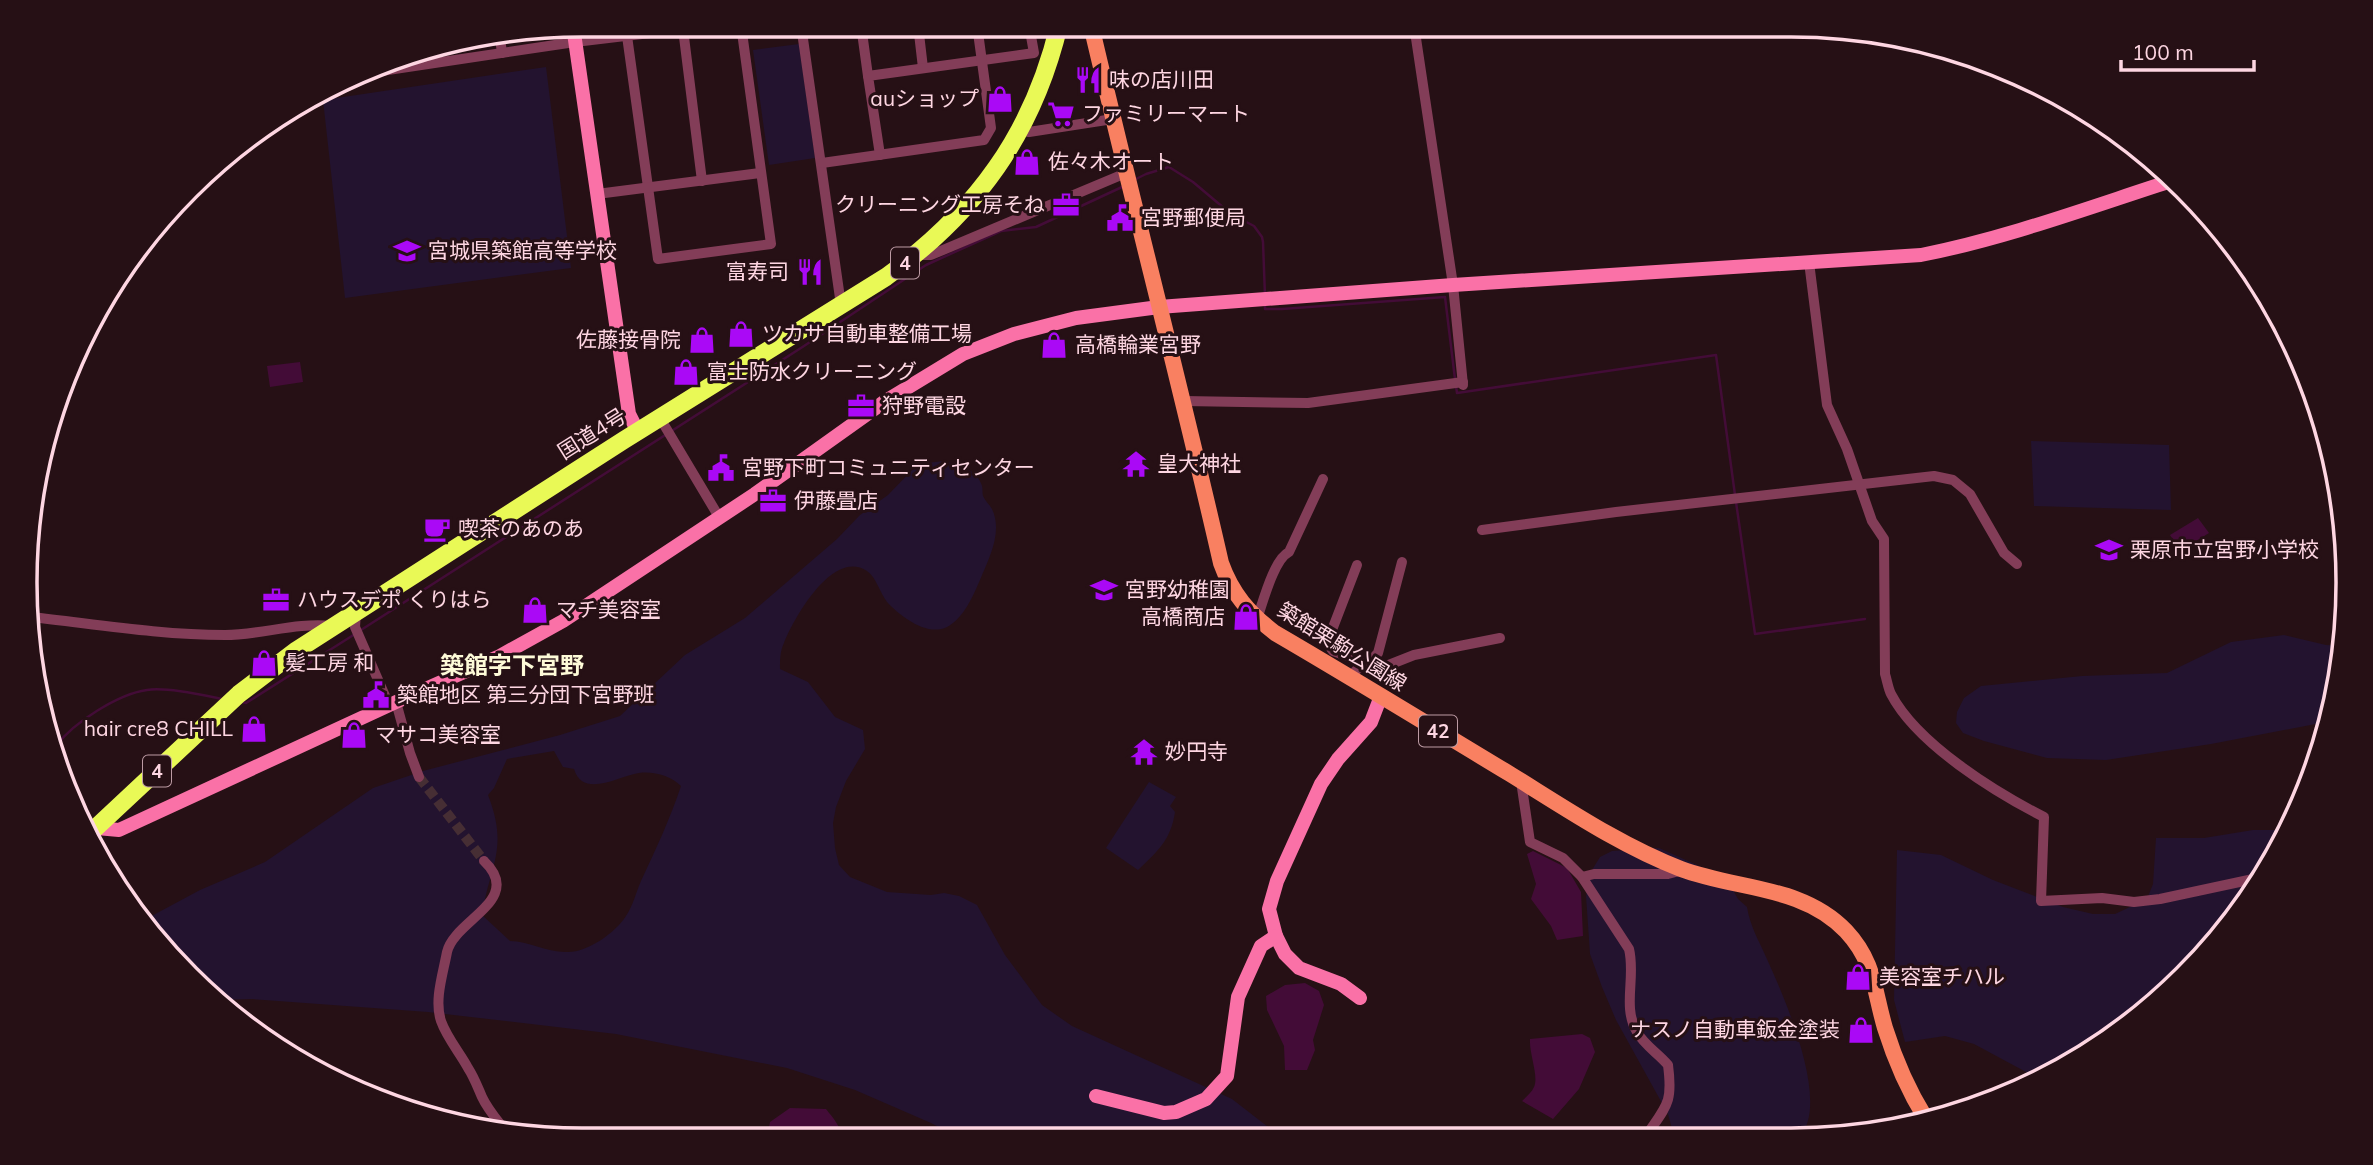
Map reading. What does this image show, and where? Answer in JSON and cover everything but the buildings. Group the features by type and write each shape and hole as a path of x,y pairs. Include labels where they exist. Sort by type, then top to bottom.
{"highway":[{"name":"国道4号","path":"96,829 233,699 332,626 355,620 638,432 664,424 916,255 979,193 1020,130 1047,66 1055,37"}],"main road":[{"name":"築館栗駒公園線","path":"1094,37 1127,180 1184,401 1221,563 1230,587 1240,602 1275,633 1608,833 1683,869 1808,902 1830,916 1847,932 1870,966 1894,1056 1922,1112"}],"street":[{"path":"574,37 629,414 638,432"},
{"path":"402,68 618,37"},
{"path":"627,37 658,259 771,244 743,37"},
{"path":"684,37 702,181"},
{"path":"804,37 841,305"},
{"path":"863,37 880,155"},
{"path":"919,37 923,68"},
{"path":"822,163 984,140 990,128 979,37"},
{"path":"868,76 1034,53 1032,37"},
{"path":"1184,401 1308,403 1463,383 1453,285 1417,37"},
{"path":"501,43 502,53"},
{"path":"1020,130 1029,132 1113,119"},
{"path":"597,194 760,173"},
{"path":"916,255 931,255 1127,180"},
{"path":"97,832 119,830 392,703 498,657 563,621 884,402 963,354 1014,334 1064,321 1159,307 1921,255 1958,248 2162,184"},
{"path":"1809,262 1827,405 1860,483 1872,521 1884,539 1885,674 1890,693 1907,719 1944,752 2008,799 2044,817 2041,901 2102,898 2134,902 2248,880"},
{"path":"664,424 719,517"},
{"path":"1482,530 1934,476 1953,480 1970,494 2004,553 2017,564"},
{"path":"1256,618 1283,554 1289,552 1323,480"},
{"path":"1350,677 1378,653 1402,562"},
{"path":"1357,565 1327,643 1333,651 1367,661 1376,670 1414,655 1500,638"},
{"path":"38,618 197,635 229,635 316,624 332,626"},
{"path":"355,620 359,638 392,703 419,777"},
{"path":"1360,998 1341,984 1299,968 1285,954 1276,936 1269,909 1277,880 1321,784 1338,759 1371,722 1381,696"},
{"path":"1521,781 1530,842 1563,858 1582,877 1629,949 1632,960 1630,1020 1638,1035 1668,1065 1671,1091 1667,1107 1652,1128"},
{"path":"484,861 496,880 496,892 491,903 449,945 438,1001 441,1021 470,1070 483,1099 499,1122"},
{"path":"1582,877 1594,874 1668,874 1683,869"},
{"path":"1096,1096 1164,1113 1176,1112 1206,1099 1227,1076 1238,996 1248,972 1261,946 1276,936"}],"shaded area":[{"path":"799,44 815,158 769,165 753,50"},
{"path":"546,67 571,268 345,298 323,103 330,99"},
{"path":"300,362 303,382 270,387 267,366"},
{"path":"2031,441 2169,445 2171,510 2034,506"},
{"path":"944,461 961,466 980,480 983,496 995,518 995,536 991,554 974,593 963,612 947,627 931,629 906,619 887,602 873,577 867,571 854,566 841,569 816,589 789,632 781,652 780,669 808,682 835,717 863,730 865,749 846,781 833,823 839,865 850,877 887,892 931,895 944,893 959,896 977,905 1005,955 1042,1005 1072,1026 1232,1099 1269,1128 941,1128 855,1090 787,1068 616,1034 428,1012 231,1000 172,942 151,916 200,890 265,862 373,788 423,771 560,735 620,716 685,655 745,618 837,539 860,515 888,495 918,464","holes":["554,751 563,767 574,769 585,783 602,783 645,773 667,777 681,786 631,908 615,929 584,949 568,952 510,941 482,915 497,843 497,829 488,795 507,759"]},
{"path":"2198,518 2209,533 2180,551 2170,535"},
{"path":"2284,635 2333,645 2318,723 2106,760 2047,758 1963,733 1956,723 1957,712 1964,698 1981,686 2082,676 2167,673 2231,642"},
{"path":"1149,782 1176,797 1170,806 1175,812 1167,838 1138,870 1106,848"},
{"path":"2253,830 2277,830 2244,886 2201,942 2150,993 2094,1036 2029,1073 1974,1044 1945,1036 1905,1042 1894,1000 1897,850 1941,855 1993,880 2063,907 2093,914 2115,914 2147,899 2153,884 2156,838 2204,838"},
{"path":"1659,848 1726,878 1738,899 1747,907 1752,927 1774,974 1801,1048 1810,1099 1808,1120 1804,1128 1672,1128 1668,1114 1616,1020 1590,954 1586,896 1592,870 1600,857 1612,851"},
{"path":"1533,851 1567,868 1581,892 1583,936 1557,940 1551,926 1531,899 1536,884 1527,854"},
{"path":"1305,983 1319,991 1324,1005 1313,1040 1315,1050 1307,1070 1285,1070 1284,1046 1267,1010 1266,996 1285,985"},
{"path":"1582,1034 1590,1038 1595,1052 1579,1089 1553,1119 1522,1101 1532,1091 1535,1082 1530,1039"},
{"path":"790,1108 826,1109 839,1128 769,1128 770,1122"}],"waterway":[{"path":"1134,180 1169,167 1193,182 1231,214 1254,226 1263,242 1265,296"},
{"path":"361,630 926,265 1001,231 1036,227 1122,187"},
{"path":"1265,306 1265,309 1282,309 1445,297 1455,379"},
{"path":"1456,386 1457,393 1716,355 1735,495"},
{"path":"1736,502 1755,634 1865,619"},
{"path":"242,702 246,703 355,634"},
{"path":"60,741 97,711 135,693 164,690 222,699"}],"tunnel":[{"path":"419,777 484,861"}],"place":[{"name":"味の店川田","path":"1088,80"},
{"name":"auショップ","path":"1000,99"},
{"name":"ファミリーマート","path":"1061,114"},
{"name":"佐々木オート","path":"1027,162"},
{"name":"クリーニング工房そね","path":"1066,205"},
{"name":"宮野郵便局","path":"1120,218"},
{"name":"宮城県築館高等学校","path":"407,251"},
{"name":"富寿司","path":"810,272"},
{"name":"ツカサ自動車整備工場","path":"741,334"},
{"name":"佐藤接骨院","path":"702,340"},
{"name":"高橋輪業宮野","path":"1054,345"},
{"name":"富士防水クリーニング","path":"686,372"},
{"name":"狩野電設","path":"861,406"},
{"name":"皇大神社","path":"1136,464"},
{"name":"宮野下町コミュニティセンター","path":"721,468"},
{"name":"伊藤畳店","path":"773,501"},
{"name":"喫茶のあのあ","path":"437,529"},
{"name":"栗原市立宮野小学校","path":"2109,550"},
{"name":"宮野幼稚園","path":"1104,590"},
{"name":"ハウスデポ くりはら","path":"276,600"},
{"name":"マチ美容室","path":"535,610"},
{"name":"高橋商店","path":"1246,617"},
{"name":"髪工房 和","path":"264,663"},
{"name":"築館地区 第三分団下宮野班","path":"376,695"},
{"name":"hair cre8 CHILL","path":"254,729"},
{"name":"マサコ美容室","path":"354,735"},
{"name":"妙円寺","path":"1144,752"},
{"name":"美容室チハル","path":"1858,977"},
{"name":"ナスノ自動車鈑金塗装","path":"1861,1030"}],"district":[{"name":"築館字下宮野","path":"512,666"}]}
